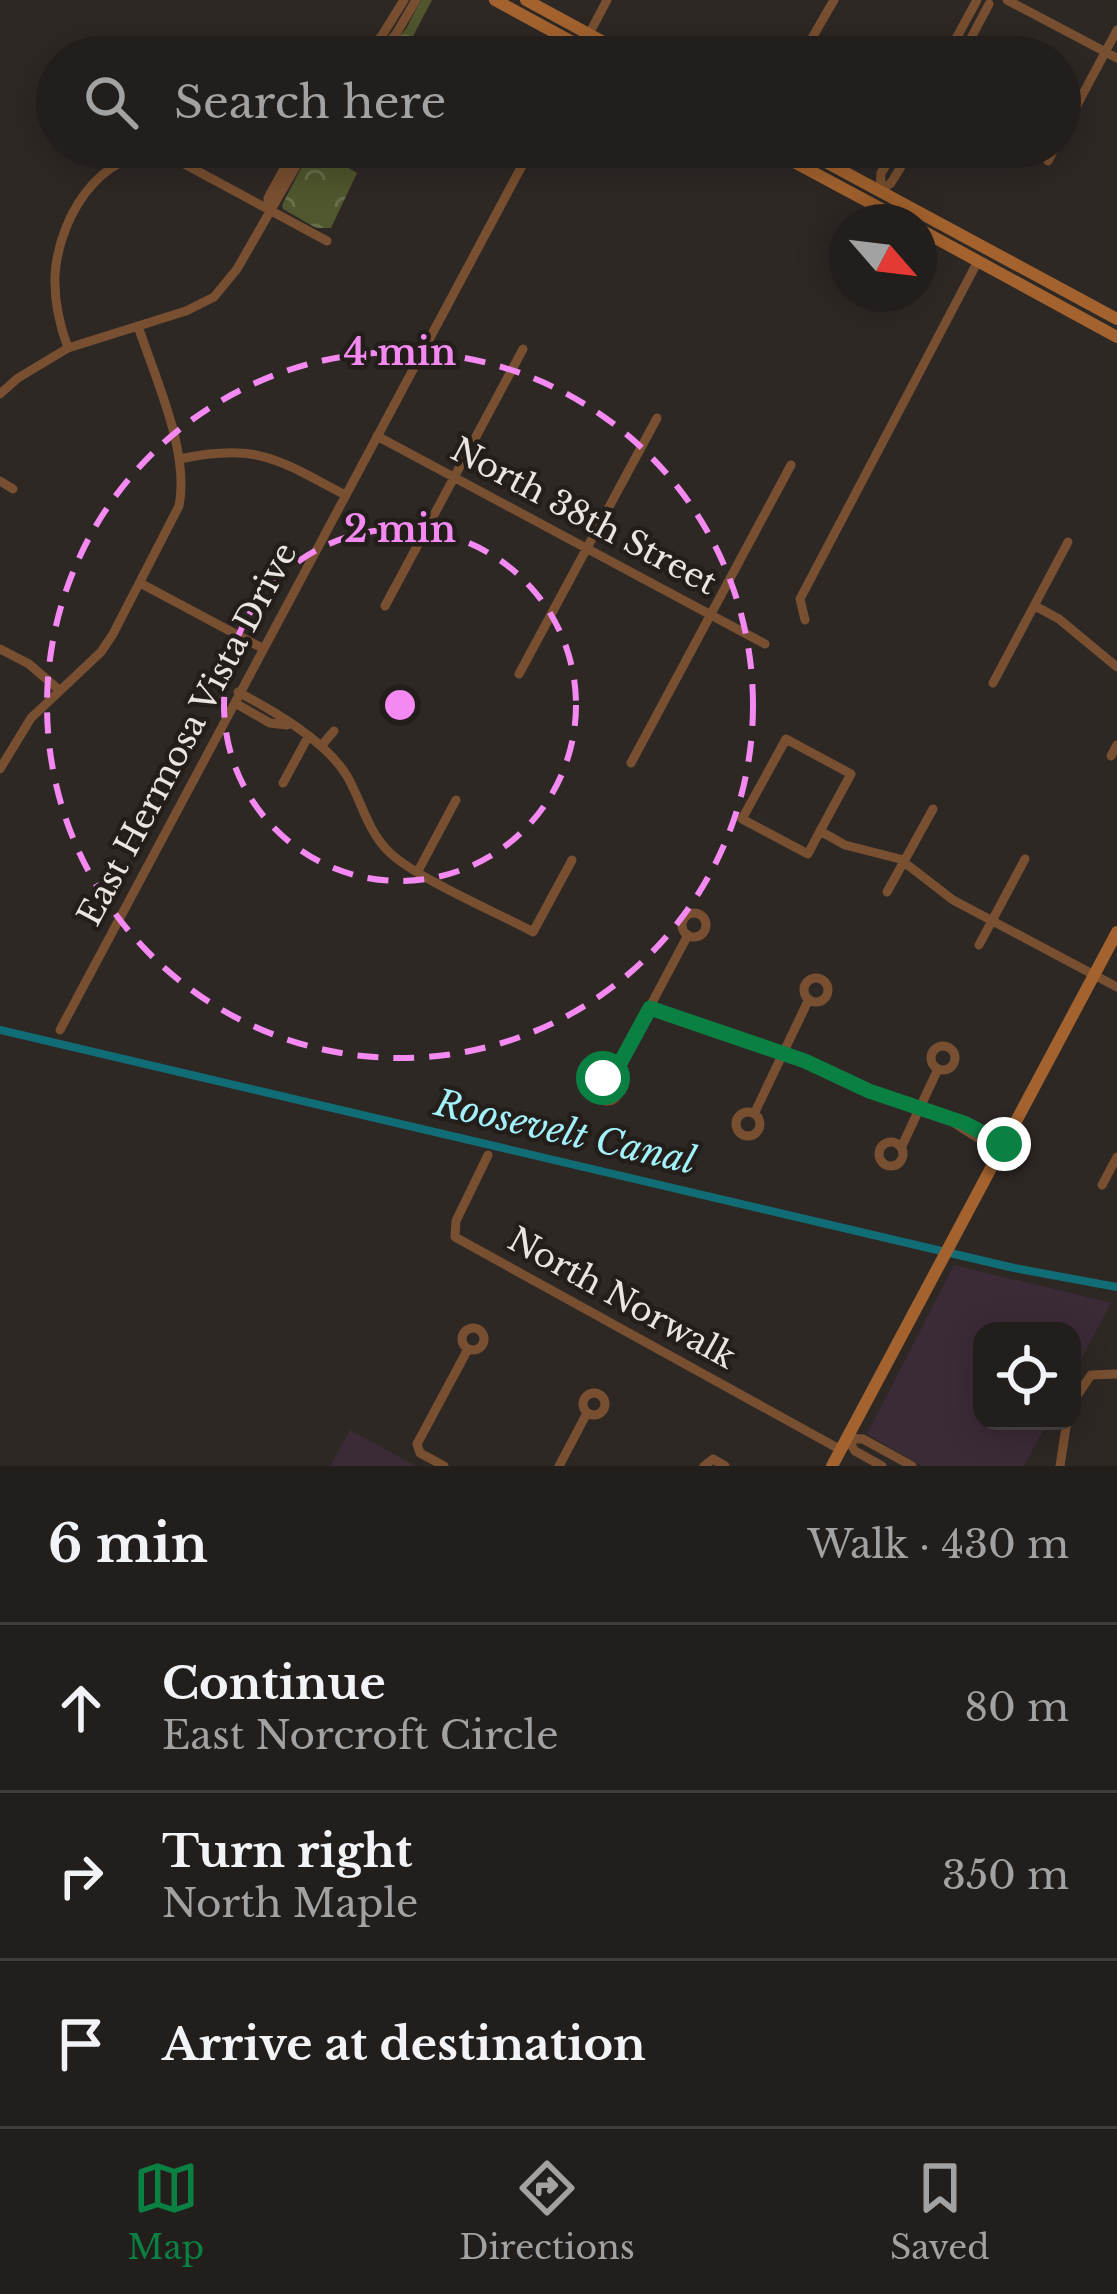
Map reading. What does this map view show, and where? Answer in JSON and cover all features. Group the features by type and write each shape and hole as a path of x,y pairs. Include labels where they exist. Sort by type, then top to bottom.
{"main road":[{"path":"495,0 564,36"},
{"path":"526,0 571,36"},
{"path":"823,168 888,204"},
{"path":"937,230 1117,337"},
{"path":"937,236 982,254"},
{"path":"1003,266 1117,319"},
{"path":"832,1466 1117,932"}],"street":[{"path":"382,36 404,0"},
{"path":"393,36 416,0"},
{"path":"588,36 607,0"},
{"path":"813,36 834,0"},
{"path":"990,1 1069,36"},
{"path":"962,36 990,1"},
{"path":"972,36 990,1"},
{"path":"1081,97 1117,30"},
{"path":"1081,41 1117,58"},
{"path":"68,348 58,322 55,278 63,238 95,180 108,168"},
{"path":"189,168 327,242"},
{"path":"268,210 268,198 284,168"},
{"path":"0,394 68,348 214,297 296,168"},
{"name":"East Hermosa Vista Drive","path":"60,1030 521,168"},
{"path":"877,198 884,168"},
{"path":"877,198 900,168"},
{"path":"806,620 800,599 982,254"},
{"path":"0,769 31,718 100,652 179,506 180,459 138,326"},
{"path":"385,606 523,349"},
{"path":"519,674 657,418"},
{"name":"North 38th Street","path":"376,436 765,644"},
{"path":"180,459 231,450 250,452 283,462 345,495"},
{"path":"631,763 791,465"},
{"path":"0,481 13,489"},
{"path":"993,683 1068,542"},
{"path":"140,583 262,648"},
{"path":"1035,606 1059,619 1117,668"},
{"path":"0,649 29,664 59,690"},
{"path":"237,697 276,712 287,725 322,745 350,781 379,841 400,862 533,932 572,860"},
{"path":"322,745 334,731"},
{"path":"283,783 308,736"},
{"path":"786,739 851,774 820,831 808,854 742,818 786,739"},
{"path":"1111,757 1117,745"},
{"path":"418,871 456,800"},
{"path":"887,892 933,809"},
{"path":"820,831 845,845 904,862 953,900 1117,987"},
{"path":"979,945 1025,859"},
{"path":"612,1078 688,935"},
{"path":"754,1114 809,999"},
{"path":"650,1008 784,1054 950,1120 1002,1148"},
{"path":"901,1148 938,1069"},
{"name":"North Norwalk","path":"488,1155 456,1221 455,1237 882,1466"},
{"path":"1102,1185 1117,1157"},
{"path":"444,1466 420,1453 417,1444 468,1348"},
{"path":"1081,1390 1091,1376 1117,1374"},
{"path":"559,1466 587,1413"},
{"path":"1060,1466 1066,1430"},
{"name":"North Norwalk","path":"844,1444 863,1439 912,1466"},
{"path":"704,1466 717,1459 725,1466"}],"shaded area":[{"path":"954,1265 1111,1303 1081,1359 1081,1322 973,1322 973,1430 1043,1430 1024,1466 922,1466 867,1434"},
{"path":"350,1430 416,1466 330,1466"}],"green space":[{"path":"421,0 432,0 413,36 400,36"},
{"path":"301,168 349,168 357,173 331,228 316,228 282,205"}],"waterway":[{"name":"Roosevelt Canal","path":"0,1030 1014,1268 1117,1287"}],"route":[{"path":"603,1078 612,1078 650,1008 805,1061 869,1091 964,1123 1004,1144"}]}
